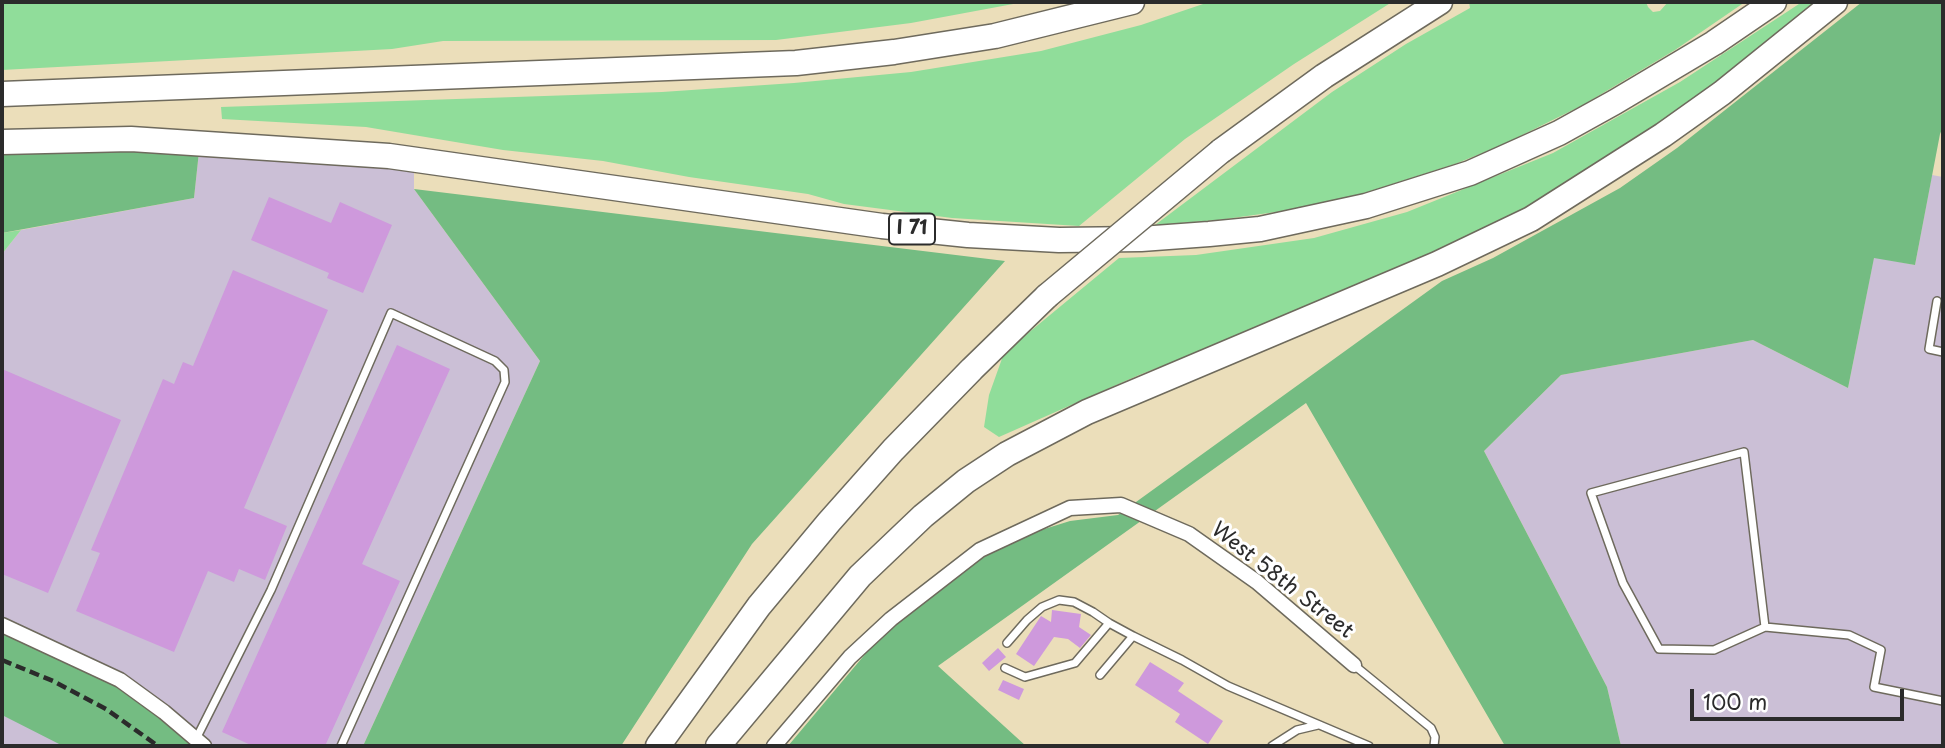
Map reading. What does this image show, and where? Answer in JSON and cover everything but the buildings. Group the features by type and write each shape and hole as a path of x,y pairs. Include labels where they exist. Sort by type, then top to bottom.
{"highway":[{"path":"2,94 796,62 995,36 1132,2"},
{"path":"658,746 760,606 829,522 893,450 1047,296 1221,151 1324,76 1440,2"},
{"name":"I 71","path":"2,142 131,139 389,156 881,226 968,235 1059,240 1141,239 1209,234 1260,229 1341,212 1470,173 1538,143 1615,102 1714,43 1774,2"},
{"path":"718,746 860,576 923,516 996,461 1087,412 1437,264 1531,219 1673,128 1835,2"}],"street":[{"name":"West 58th Street","path":"774,746 850,657 900,611 980,550 1070,508 1121,505 1189,534 1257,582 1354,665"},
{"path":"2,625 120,680 200,743"}],"lane":[{"path":"1937,301 1929,349 1943,352"},
{"path":"200,743 271,590 391,313 495,361 503,370 505,382 341,746"},
{"path":"1765,627 1744,452 1591,493 1623,583 1659,649 1714,650 1765,627 1849,635 1881,650 1874,687 1943,701"},
{"path":"1007,643 1042,607 1059,600 1074,602 1228,686 1369,746"},
{"path":"1005,668 1024,677 1075,663 1109,623"},
{"path":"1100,675 1133,636"},
{"path":"1354,665 1430,728 1435,737 1434,746"},
{"path":"1272,746 1297,730 1318,725"}],"shaded area":[{"path":"200,142 414,159 414,189 540,361 363,746 2,746 2,254 21,230 194,198"},
{"path":"1932,175 1943,177 1943,746 1621,746 1607,687 1484,451 1561,375 1753,340 1848,388 1874,257 1915,265"}],"green space":[{"path":"2,2 1024,2 911,23 776,40 443,41 392,49 2,70"},
{"path":"1209,2 1392,2 1294,64 1185,139 1079,226 952,218 844,204 808,194 689,177 603,161 503,150 366,127 222,119 221,107 662,92 911,72 1041,51 1141,25"},
{"path":"1469,2 1646,2 1653,12 1660,11 1668,2 1745,2 1675,50 1583,105 1500,146 1455,164 1358,195 1305,208 1218,220 1155,225 1332,92 1406,44 1470,8"},
{"path":"1802,2 1819,2 1726,75 1608,160 1491,229 1335,299 1139,375 999,437 984,427 989,395 1004,353 1119,258 1196,255 1314,238 1407,212 1553,153 1680,82"},
{"path":"1862,2 1943,2 1943,127 1915,265 1874,258 1848,388 1753,340 1561,375 1484,451 1607,687 1621,746 1505,746 1306,403 938,666 1026,746 788,746 872,646 971,565 1001,547 1038,531 1070,521 1118,515 1442,281 1493,258 1620,188 1677,148"},
{"path":"2,142 200,142 194,198 2,233"},
{"path":"414,189 1005,261 752,544 621,746 363,746 540,361"},
{"path":"21,230 2,254 2,233"},
{"path":"2,625 81,661 204,746 63,746 2,715"}],"railway":[{"path":"2,660 53,681 106,709 158,746"}]}
